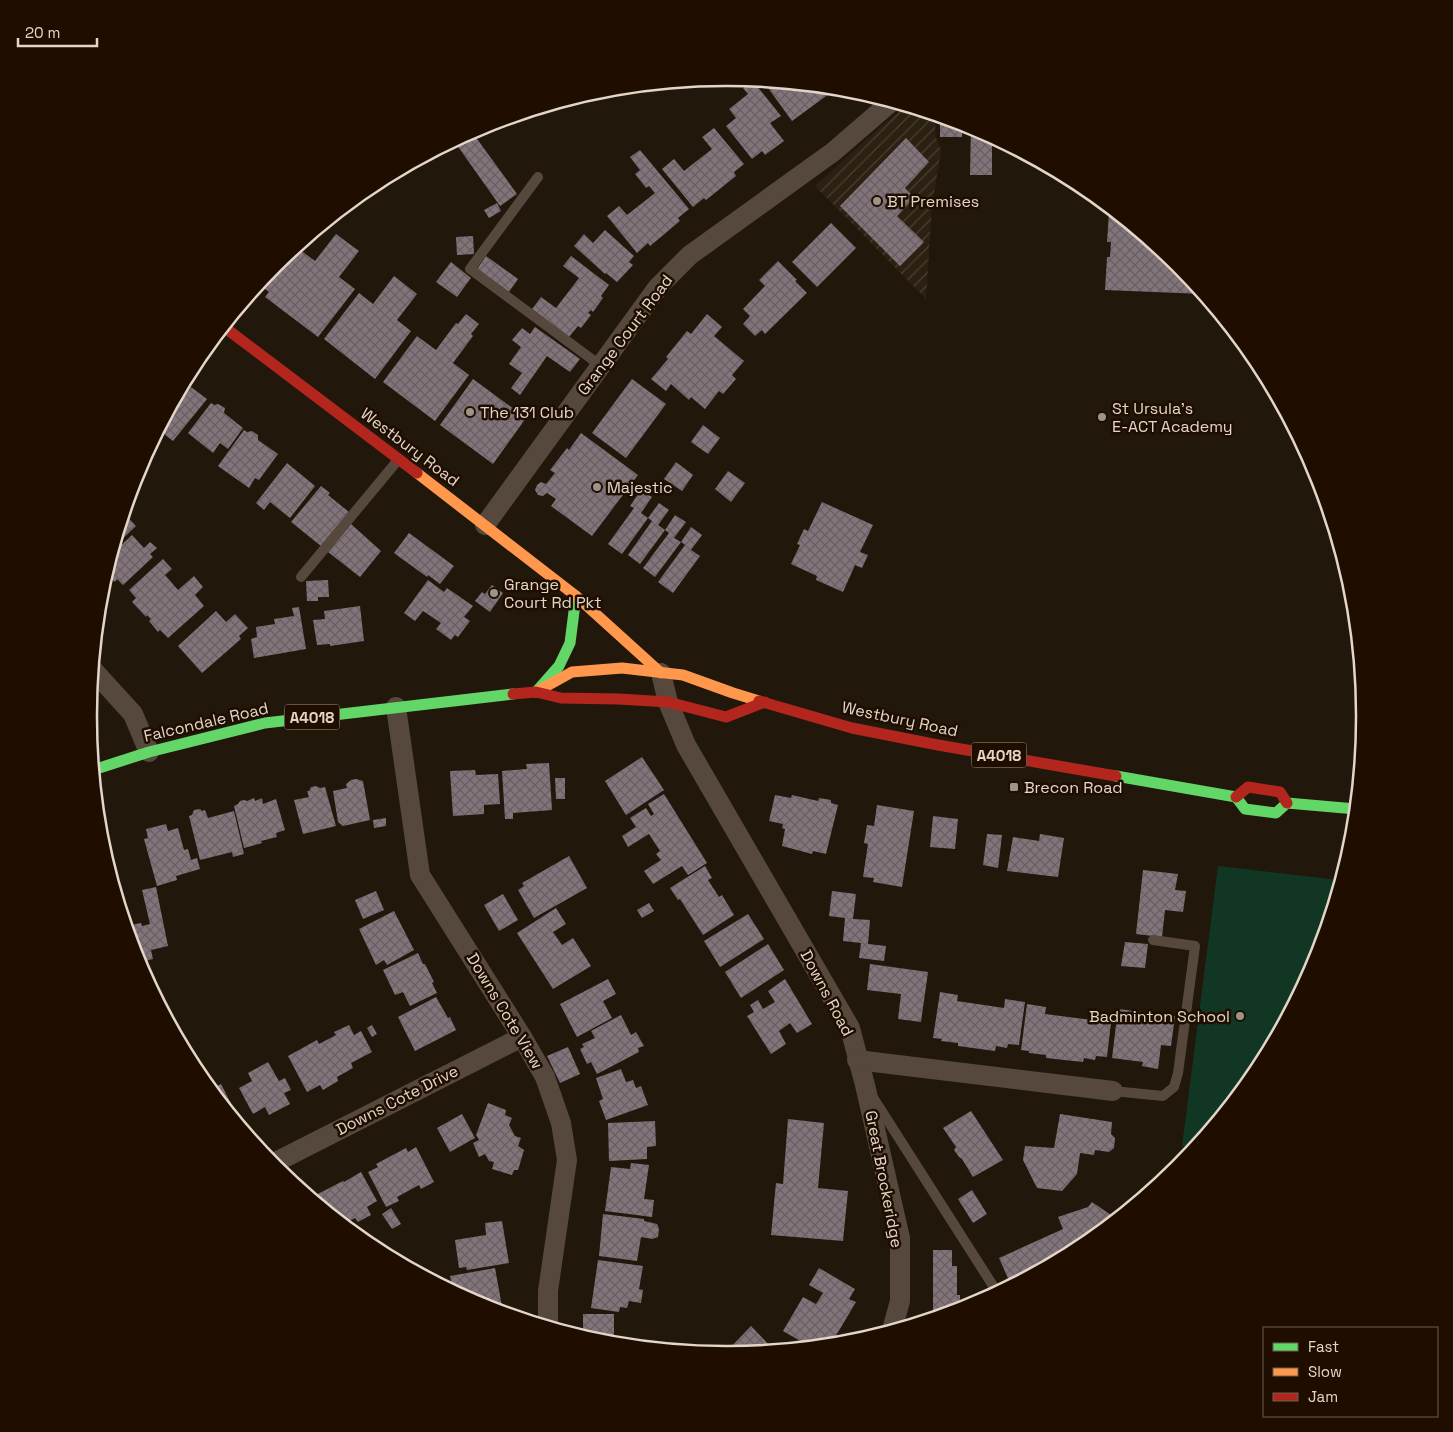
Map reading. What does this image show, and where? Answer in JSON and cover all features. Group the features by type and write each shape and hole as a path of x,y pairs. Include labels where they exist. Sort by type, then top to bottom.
{"main road":[{"name":"Westbury Road","path":"229,331 486,525 576,596 660,673"},
{"path":"536,692 559,666 570,643 576,596"},
{"name":"Westbury Road","path":"536,692 572,672 622,668 683,675 733,693 852,728 938,745 1236,797 1245,809 1276,813 1286,803 1349,808"},
{"name":"A4018","path":"536,692 561,698 668,702 726,717 765,702"},
{"name":"Falcondale Road","path":"99,768 149,752 265,723 536,692"},
{"name":"Westbury Road","path":"1236,797 1248,787 1280,792 1286,803"}],"street":[{"name":"Grange Court Road","path":"486,525 658,287 690,255 834,152 885,107"},
{"name":"Downs Road","path":"660,673 668,702 686,745 850,1028 857,1060"},
{"path":"98,676 133,714 149,752"},
{"name":"Downs Cote View","path":"396,707 420,875 545,1077 561,1123 567,1160 548,1291 548,1319"},
{"name":"Downs Cote Drive","path":"280,1160 522,1037"},
{"path":"857,1060 1114,1091"},
{"name":"Great Brockeridge","path":"857,1060 865,1085 900,1238 900,1301 894,1322"}],"lane":[{"path":"538,177 470,270 601,366"},
{"path":"300,577 399,459"},
{"path":"1114,1091 1163,1096 1174,1087 1178,1073 1195,946 1153,940"},
{"path":"865,1085 993,1286"}],"shaded area":[{"path":"900,111 936,122 935,135 941,151 932,206 926,299 815,186"}],"green space":[{"name":"Badminton School","path":"1218,866 1335,880 1308,957 1272,1031 1226,1099 1186,1146 1182,1146"}],"building":[{"path":"743,88 758,88 781,116 770,123 784,141 765,155 762,151 752,159 726,126 736,118 729,109 748,94"},
{"path":"768,88 828,95 792,121"},
{"path":"940,124 962,132 962,137 940,137"},
{"path":"714,128 744,164 734,172 736,176 706,200 704,198 693,207 662,169 674,159 684,171 712,149 702,137"},
{"path":"971,136 992,145 992,175 970,175"},
{"path":"477,138 517,194 500,206 458,147"},
{"name":"BT Premises","path":"906,138 929,162 905,188 914,197 897,216 924,242 900,266 840,206"},
{"path":"640,150 689,209 678,218 680,221 650,246 648,243 637,253 607,216 619,206 627,215 655,193 649,186 646,188 635,174 640,170 630,157"},
{"path":"497,203 501,211 489,218 484,210"},
{"path":"1109,215 1142,243 1193,294 1105,290 1107,257 1110,257 1111,242 1107,242"},
{"path":"831,223 856,248 817,287 792,262"},
{"path":"605,230 634,256 629,262 633,265 617,282 605,274 574,246 584,234 593,243"},
{"path":"336,234 359,251 339,277 355,289 318,337 265,297 269,292 265,289 302,251 315,261"},
{"path":"473,236 474,254 457,255 456,237"},
{"path":"486,256 518,279 509,292 477,269"},
{"path":"571,256 609,285 593,312 591,310 588,313 591,315 581,328 578,326 569,337 532,309 541,297 556,308 579,278 563,266"},
{"path":"778,261 807,293 765,334 762,330 755,336 743,324 750,316 743,309 765,286 759,280"},
{"path":"451,262 471,278 457,297 436,282"},
{"path":"394,276 417,294 397,320 411,331 375,379 324,339 359,293 373,304"},
{"path":"466,314 479,324 471,334 473,336 453,363 469,375 435,421 383,382 417,336 436,350 456,323 458,324"},
{"path":"707,314 722,327 714,336 744,361 732,375 736,379 723,394 719,391 705,409 691,397 689,400 671,384 666,391 651,379 668,359 666,357 687,331 691,334"},
{"path":"535,327 580,359 570,372 547,356 520,395 511,388 522,373 509,364 521,347 512,340 522,328 530,334"},
{"path":"473,379 526,418 493,464 440,425"},
{"path":"632,379 666,404 626,458 592,433"},
{"path":"191,387 207,399 173,441 164,434"},
{"path":"211,403 225,408 224,413 243,428 228,449 220,443 213,453 188,433"},
{"path":"703,425 720,438 708,454 691,442"},
{"path":"244,430 247,432 252,431 258,435 258,440 278,454 259,480 255,478 249,488 218,466"},
{"name":"Majestic","path":"581,433 638,475 592,536 551,506 556,499 547,493 543,496 538,495 535,490 541,482 546,484 555,473 550,470 567,448 569,450"},
{"path":"676,462 693,475 682,491 664,479"},
{"path":"287,463 315,486 290,518 270,502 264,510 256,503"},
{"path":"728,471 745,483 731,502 715,489"},
{"path":"321,486 330,493 328,495 349,512 321,546 291,522"},
{"path":"641,490 652,497 641,513 648,518 622,554 608,544 634,508 630,506"},
{"path":"822,502 873,525 860,552 868,555 862,568 855,565 843,592 816,580 817,576 791,564 800,545 797,544 804,529 808,531"},
{"path":"659,503 669,510 658,525 665,530 640,564 628,555 652,521 648,518"},
{"path":"675,515 686,522 674,538 681,542 655,577 643,568 669,533 665,530"},
{"path":"129,518 136,526 122,539"},
{"path":"351,524 381,551 360,577 328,552"},
{"path":"691,527 702,535 691,550 700,556 673,593 658,582 685,545 681,542"},
{"path":"409,533 454,566 440,584 394,553"},
{"path":"132,535 144,548 150,542 157,548 150,554 153,557 123,585 117,579 115,582 112,579 120,546"},
{"path":"163,559 172,569 165,575 178,590 194,576 203,587 195,595 204,606 168,638 160,630 158,632 149,621 151,619 147,615 146,617 132,602 136,598 129,590"},
{"path":"328,580 329,597 318,597 318,601 307,601 306,581"},
{"path":"428,580 444,592 447,588 473,606 464,617 470,621 458,637 455,635 451,640 436,629 441,623 423,611 415,621 404,613"},
{"path":"492,585 503,593 490,612 475,601 482,592 485,594"},
{"path":"360,606 364,641 330,646 330,644 317,645 313,620 325,619 324,611"},
{"path":"299,607 306,649 254,658 251,639 257,637 256,627 275,624 274,619 294,616 292,608"},
{"path":"216,611 226,622 235,614 248,628 239,636 241,639 202,673 178,646"},
{"path":"642,757 664,790 626,815 605,781"},
{"path":"549,763 552,810 513,813 513,819 505,819 502,771 527,769 526,764"},
{"path":"475,770 476,775 498,774 500,804 484,805 484,814 453,816 450,771"},
{"path":"555,778 565,778 565,799 556,799"},
{"path":"356,779 363,781 370,820 343,826 338,822 333,791 347,788 346,784"},
{"path":"316,786 320,788 325,787 336,826 303,834 294,800 309,797 307,791 311,787"},
{"path":"664,794 707,863 688,875 682,866 653,884 644,871 661,860 656,854 660,851 649,834 628,847 622,836 636,827 630,818 646,808 651,816 654,814 648,804"},
{"path":"775,795 791,798 792,795 818,801 819,798 831,800 831,803 838,805 826,854 813,851 812,854 782,846 785,829 782,828 783,824 769,821"},
{"path":"254,798 255,801 262,798 263,804 276,799 285,830 276,833 277,837 244,848 234,806 240,801"},
{"path":"877,805 914,811 902,887 873,882 874,878 863,877 868,844 864,843 867,825 874,826"},
{"path":"200,809 202,811 205,810 208,818 234,811 244,854 233,857 232,852 200,860 189,816 192,815 194,810"},
{"path":"933,816 958,819 955,849 930,847"},
{"path":"386,818 386,826 374,828 373,820"},
{"path":"166,824 168,831 178,828 184,850 188,849 191,860 197,858 200,869 176,876 177,880 157,886 144,839 148,838 146,829"},
{"path":"987,834 1002,835 998,868 983,865"},
{"path":"1040,834 1064,838 1058,877 1007,871 1013,837 1039,841"},
{"path":"569,856 587,888 534,918 518,890 524,886 522,883"},
{"path":"705,866 712,878 708,880 719,897 722,895 734,915 703,935 680,899 678,900 670,888"},
{"path":"1143,870 1178,874 1175,890 1186,891 1183,912 1165,910 1162,937 1136,934"},
{"path":"156,887 168,946 151,950 153,959 147,961 133,925 141,923 142,926 150,924 142,890"},
{"path":"376,891 384,910 363,919 355,900"},
{"path":"832,891 856,894 853,919 870,920 868,944 886,946 884,961 859,958 861,943 843,941 845,918 829,916"},
{"path":"503,894 518,920 499,931 484,905"},
{"path":"649,903 654,911 642,918 637,910"},
{"path":"556,908 566,924 553,932 562,945 573,938 591,966 553,989 517,933"},
{"path":"394,911 414,950 387,965 384,960 376,965 359,929"},
{"path":"748,914 764,939 720,967 704,941"},
{"path":"1125,942 1148,944 1145,968 1121,966"},
{"path":"768,944 784,970 741,998 725,972"},
{"path":"418,953 434,982 432,983 437,993 410,1006 403,992 395,995 383,970"},
{"path":"870,964 928,972 921,1022 898,1019 901,994 867,990"},
{"path":"608,979 616,994 603,1001 612,1018 577,1037 560,1004"},
{"path":"785,979 812,1024 797,1033 790,1023 779,1031 786,1044 771,1054 747,1016 754,1012 750,1005 758,1000 763,1009 775,1002 768,991"},
{"path":"940,992 958,995 957,1001 1004,1008 1005,999 1025,1002 1019,1045 1008,1044 1007,1048 996,1046 995,1051 958,1046 958,1043 933,1038"},
{"path":"436,997 448,1018 450,1017 456,1030 415,1051 398,1017"},
{"path":"1027,1004 1046,1007 1045,1014 1092,1020 1093,1012 1112,1014 1107,1057 1096,1056 1095,1060 1084,1058 1083,1062 1046,1058 1046,1055 1021,1050"},
{"path":"1118,1009 1175,1016 1171,1046 1161,1045 1158,1069 1142,1066 1143,1062 1112,1058"},
{"path":"621,1015 631,1035 636,1032 644,1046 638,1048 639,1052 597,1074 591,1062 587,1064 580,1049 584,1047 582,1044 595,1038 591,1031"},
{"path":"349,1025 354,1035 361,1031 372,1052 351,1063 353,1068 337,1077 338,1081 323,1090 320,1085 307,1092 288,1056 317,1040 319,1044 336,1035 334,1032"},
{"path":"372,1025 377,1034 372,1037 367,1028"},
{"path":"568,1047 580,1074 560,1083 547,1056"},
{"path":"268,1062 279,1081 285,1078 291,1090 284,1093 290,1104 269,1115 265,1107 253,1114 239,1088 252,1081 248,1073"},
{"path":"621,1069 626,1082 633,1080 636,1088 641,1086 648,1105 606,1120 599,1101 603,1099 596,1078"},
{"path":"221,1084 232,1105 227,1099 217,1086"},
{"path":"488,1103 506,1110 505,1115 512,1118 509,1125 515,1136 521,1138 518,1146 524,1150 518,1170 514,1170 512,1175 492,1169 494,1162 489,1161 485,1154 479,1157 473,1143 479,1140 476,1135"},
{"path":"971,1111 1003,1160 973,1177 954,1150 956,1147 943,1128"},
{"path":"462,1114 475,1138 450,1152 437,1128"},
{"path":"1060,1114 1112,1122 1111,1134 1115,1138 1114,1148 1109,1152 1095,1150 1094,1155 1080,1153 1077,1174 1062,1191 1037,1188 1023,1160 1025,1146 1054,1148"},
{"path":"788,1119 824,1123 818,1188 848,1191 843,1241 771,1235 776,1183 783,1184"},
{"path":"655,1121 656,1146 647,1147 647,1159 609,1161 608,1123"},
{"path":"416,1147 434,1182 421,1189 419,1185 397,1197 399,1201 386,1207 368,1172 378,1167 376,1164 406,1148 408,1152"},
{"path":"631,1163 649,1165 644,1199 654,1200 652,1217 605,1211 611,1167 630,1169"},
{"path":"361,1172 377,1201 367,1207 371,1215 358,1222 355,1218 350,1221 317,1194"},
{"path":"972,1190 987,1214 973,1223 958,1199"},
{"path":"1092,1202 1111,1215 1076,1240 1008,1279 999,1258 1063,1229 1058,1217 1088,1207"},
{"path":"391,1208 401,1224 392,1229 382,1214"},
{"path":"603,1214 644,1219 644,1221 657,1224 659,1229 658,1237 652,1239 641,1237 637,1261 599,1256"},
{"path":"502,1221 509,1263 467,1270 466,1267 459,1268 455,1240 486,1235 485,1223"},
{"path":"933,1250 952,1250 952,1266 957,1266 957,1295 960,1295 960,1301 933,1311"},
{"path":"598,1260 643,1266 639,1289 643,1290 641,1303 629,1301 627,1308 620,1307 619,1312 591,1308"},
{"path":"495,1268 501,1304 451,1283 450,1276"},
{"path":"819,1268 855,1289 849,1299 856,1302 836,1336 800,1341 783,1331 803,1297 816,1304 823,1293 809,1285"},
{"path":"583,1314 614,1314 614,1336 583,1329"},
{"path":"751,1326 768,1344 768,1344 732,1346"}],"traffic: fast":[{"path":"537,691 559,666 570,643 576,596"},
{"path":"99,768 149,752 265,723 513,694"},
{"path":"1116,776 1236,797 1245,809 1276,813 1287,803 1349,808"}],"traffic: slow":[{"path":"417,473 576,596 661,673"},
{"path":"536,692 572,672 622,668 683,675 759,701"}],"traffic: jam":[{"path":"229,331 417,473"},
{"path":"513,694 536,692 561,698 668,702 726,717 765,702"},
{"path":"759,701 852,728 1116,776"},
{"path":"1236,797 1248,787 1280,792 1287,803"}],"place":[{"name":"BT Premises","path":"877,201"},
{"name":"The 131 Club","path":"470,412"},
{"name":"St Ursula's E-ACT Academy","path":"1102,417"},
{"name":"Majestic","path":"597,487"},
{"name":"Grange Court Rd Pkt","path":"494,593"},
{"name":"Brecon Road","path":"1014,787"},
{"name":"Badminton School","path":"1240,1016"}]}
